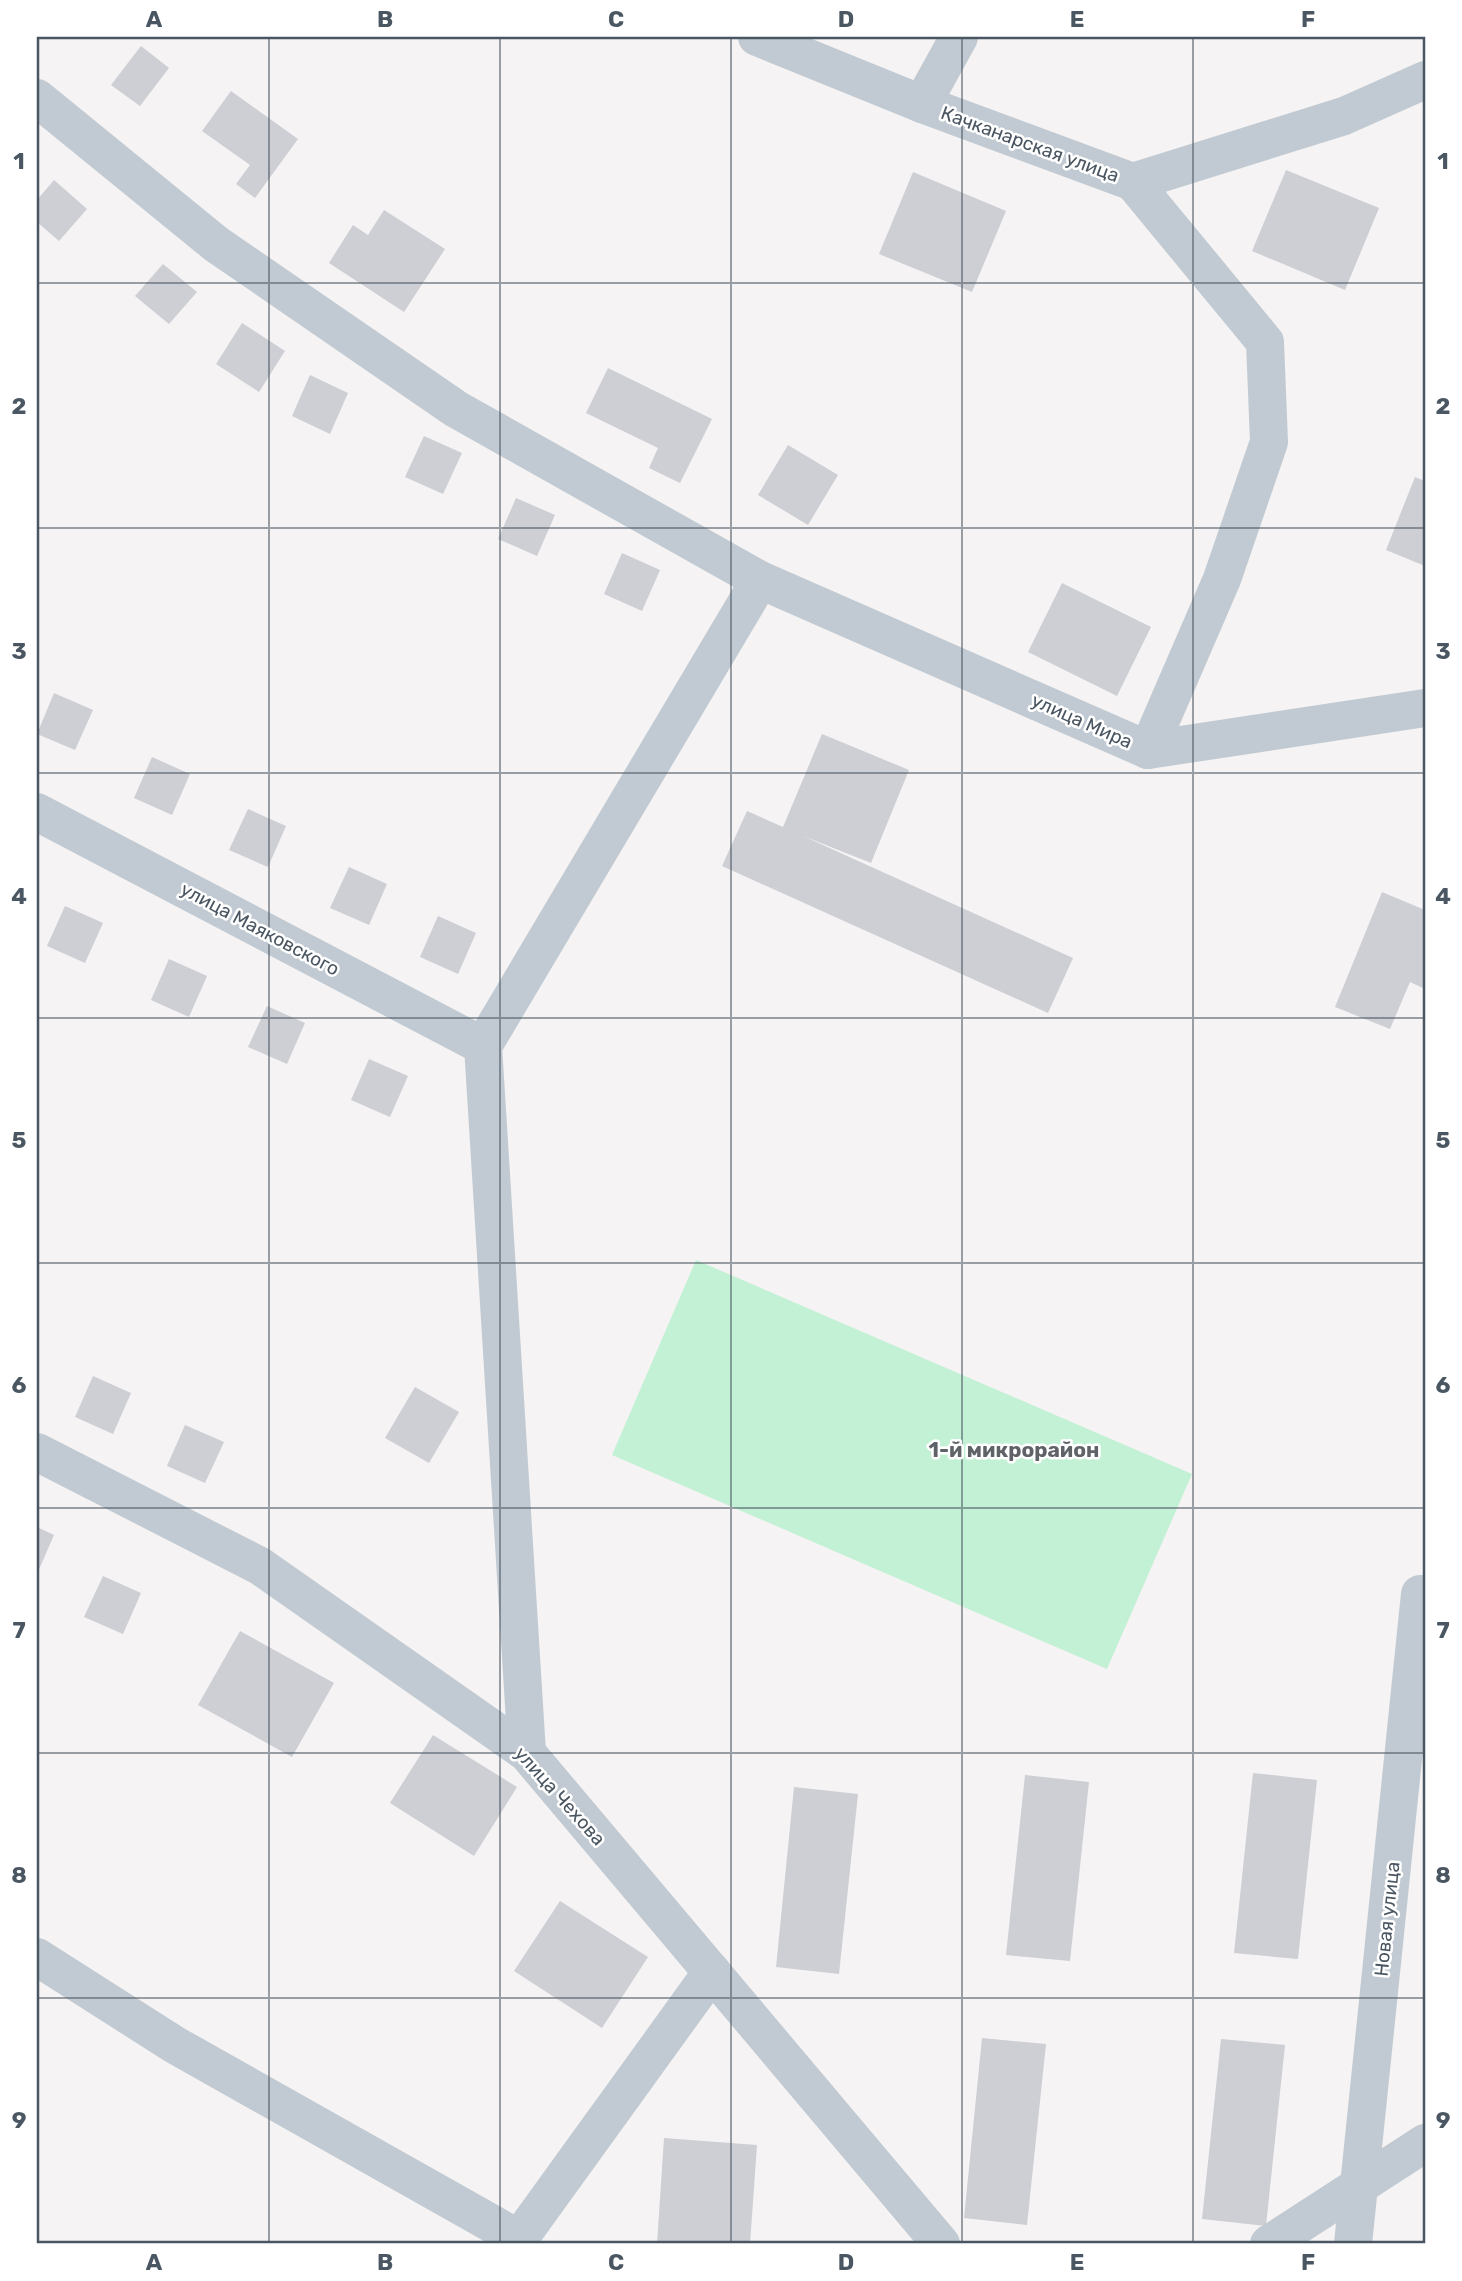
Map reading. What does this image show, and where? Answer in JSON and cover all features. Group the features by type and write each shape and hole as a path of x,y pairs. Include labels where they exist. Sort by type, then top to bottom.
{"street":[{"name":"Качканарская улица","path":"757,37 922,104 1133,182 1344,116 1425,80"},
{"path":"922,104 959,37"},
{"name":"улица Мира","path":"37,98 216,244 456,409 760,580 1148,750 1425,708"},
{"path":"1133,182 1265,342 1269,442 1222,579 1148,750"},
{"path":"527,1753 483,1046 760,580"},
{"name":"улица Маяковского","path":"37,812 483,1046"},
{"name":"улица Чехова","path":"37,1452 260,1566 527,1753 941,2244"},
{"name":"Новая улица","path":"1353,2244 1420,1594"},
{"path":"37,1957 175,2045 519,2239 712,1972"},
{"path":"1269,2244 1425,2143"}],"green space":[{"path":"696,1260 1192,1474 1107,1669 612,1455"}],"building":[{"path":"141,46 169,68 140,106 111,85"},
{"path":"231,91 298,139 255,198 236,184 250,165 202,131"},
{"path":"1286,170 1379,208 1345,290 1252,251"},
{"path":"913,172 1006,211 972,292 879,254"},
{"path":"54,180 87,209 59,241 37,222 37,200"},
{"path":"384,210 445,249 404,312 329,263 353,225 368,235"},
{"path":"163,264 197,292 169,324 135,296"},
{"path":"242,323 285,351 259,392 216,364"},
{"path":"608,368 712,419 680,483 649,468 658,448 586,413"},
{"path":"310,375 348,393 330,434 292,416"},
{"path":"424,436 462,453 443,494 405,477"},
{"path":"788,445 838,475 808,525 758,495"},
{"path":"1415,477 1425,481 1425,566 1386,550"},
{"path":"516,498 555,515 537,556 498,539"},
{"path":"622,553 660,570 642,611 604,594"},
{"path":"1062,583 1151,627 1117,696 1028,652"},
{"path":"54,693 93,710 75,750 37,734"},
{"path":"822,734 909,770 871,863 803,836 1073,958 1048,1013 722,866 747,811 783,827"},
{"path":"152,757 190,774 172,815 134,798"},
{"path":"248,809 286,826 268,867 229,850"},
{"path":"349,867 387,884 369,925 330,908"},
{"path":"1382,892 1425,910 1425,989 1410,982 1390,1029 1335,1007"},
{"path":"65,906 103,923 85,963 47,946"},
{"path":"438,916 476,933 458,974 420,957"},
{"path":"169,959 207,976 189,1017 151,1000"},
{"path":"267,1006 305,1023 287,1064 248,1047"},
{"path":"369,1059 408,1076 390,1117 351,1100"},
{"path":"93,1376 131,1393 113,1434 75,1417"},
{"path":"415,1387 459,1412 429,1463 385,1438"},
{"path":"185,1425 224,1442 205,1483 167,1466"},
{"path":"37,1527 54,1535 37,1574"},
{"path":"103,1576 141,1593 123,1634 84,1617"},
{"path":"240,1631 334,1683 292,1757 198,1705"},
{"path":"433,1735 517,1787 474,1856 390,1803"},
{"path":"1253,1773 1317,1780 1298,1959 1234,1953"},
{"path":"1025,1775 1089,1782 1070,1961 1006,1955"},
{"path":"794,1787 858,1794 839,1974 776,1967"},
{"path":"560,1901 648,1957 602,2028 514,1971"},
{"path":"982,2038 1046,2044 1027,2225 964,2218"},
{"path":"1221,2039 1285,2045 1266,2226 1202,2219"},
{"path":"664,2138 757,2145 750,2244 657,2244"}],"district":[{"name":"1-й микрорайон","path":"1014,1449"}]}
